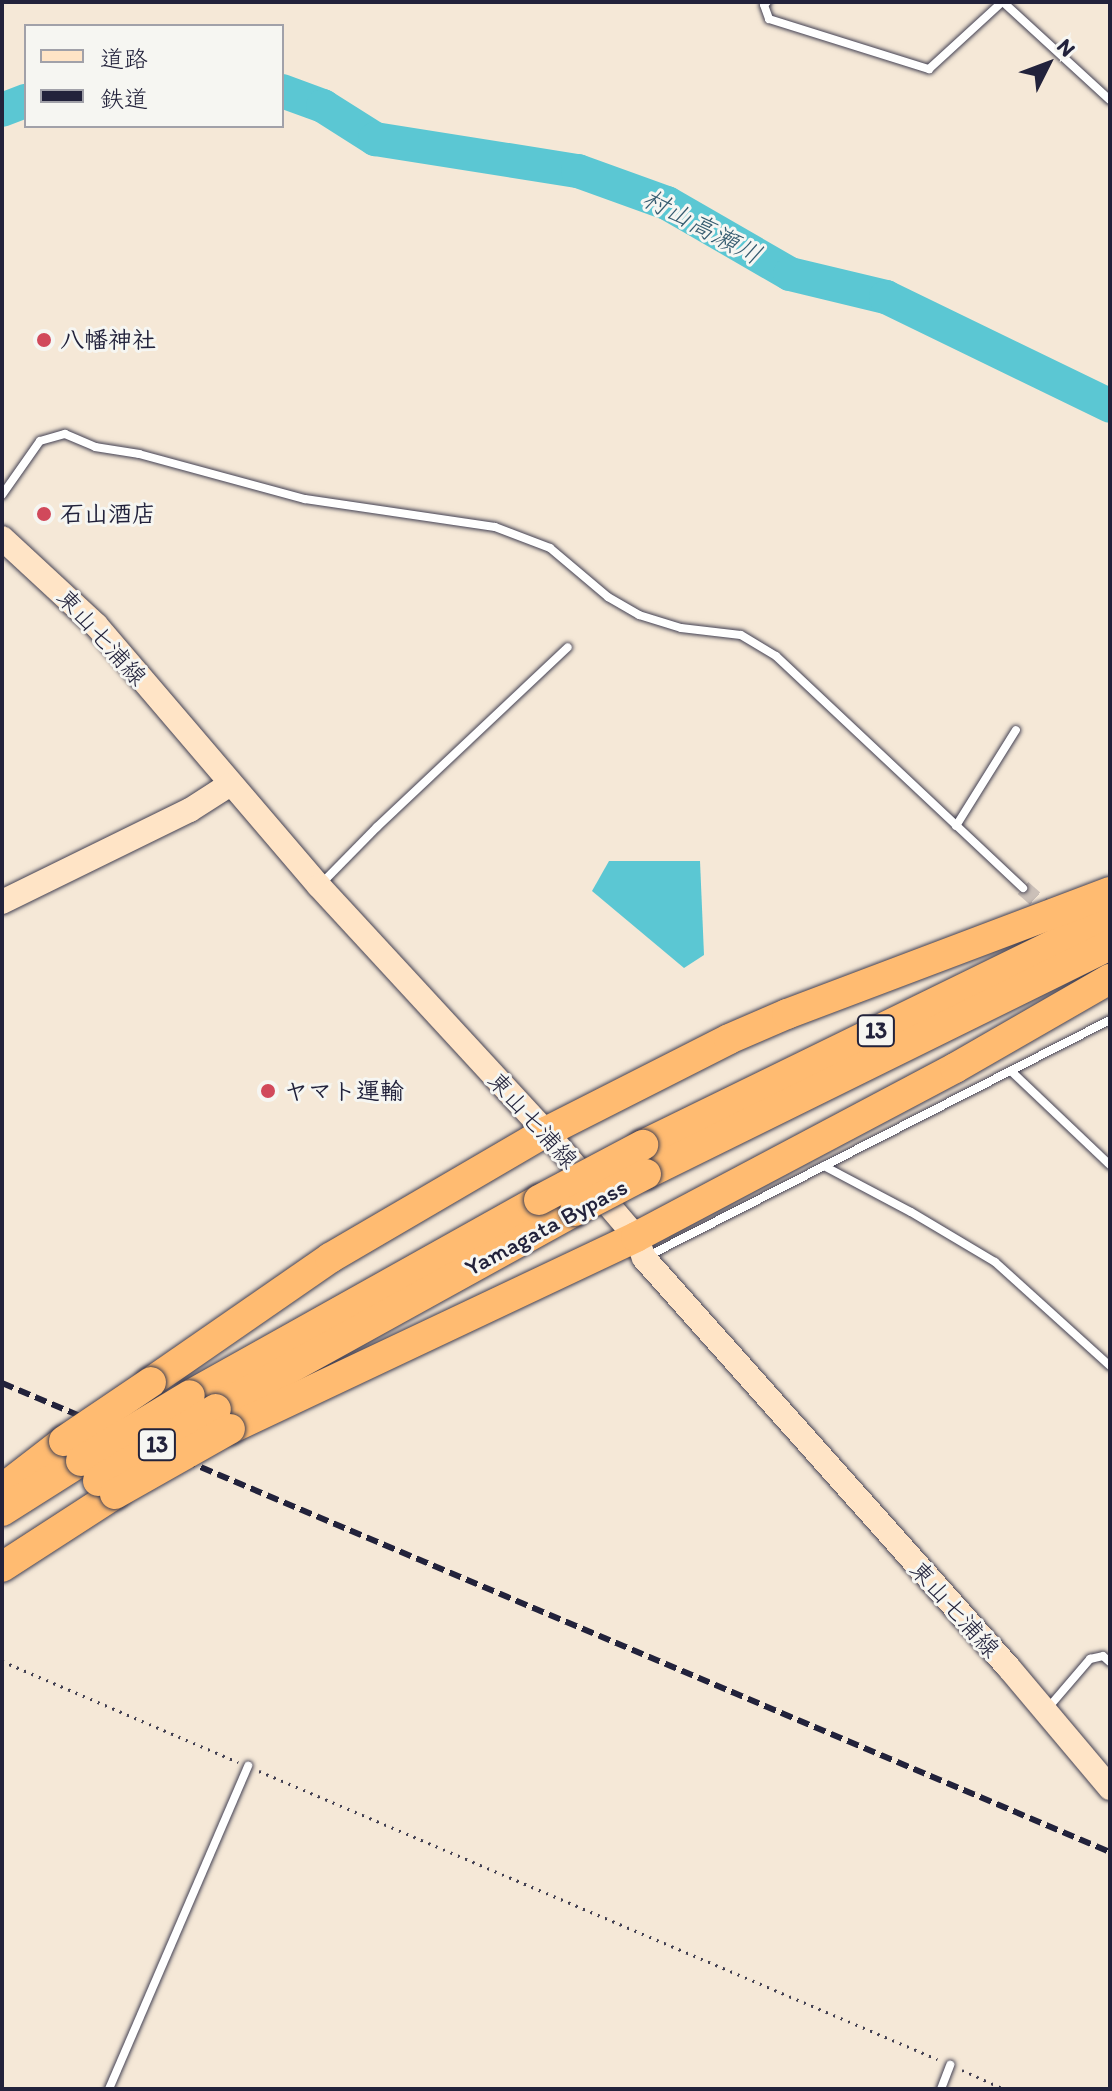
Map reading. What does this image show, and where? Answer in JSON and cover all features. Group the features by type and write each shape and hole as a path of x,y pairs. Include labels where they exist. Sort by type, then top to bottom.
{"highway":[{"path":"2,1567 89,1469 151,1382 330,1258 546,1132 729,1039 787,1014 1110,892"},
{"name":"Yamagata Bypass","path":"2,1511 212,1411 575,1211 644,1160 1110,917"},
{"name":"Yamagata Bypass","path":"212,1411 539,1200 644,1160 1110,945"},
{"path":"2,1489 89,1469 212,1411 640,1247 1110,979"},
{"name":"Yamagata Bypass","path":"2,1544 89,1469"}],"main road":[{"name":"東山七浦線","path":"2,538 96,625 229,785 546,1132 640,1247 1009,1668 1110,1788"},
{"path":"2,902 190,810 229,785"}],"lane":[{"path":"767,2 764,5 769,19 929,69 1003,2 1110,100"},
{"path":"2,495 40,441 65,434 95,447 139,454 305,499 495,527 550,548 608,597 639,615 681,628 741,635 776,656 1023,888"},
{"path":"319,886 377,827 568,647"},
{"path":"956,826 1016,730"},
{"path":"640,1247 824,1166 1110,1020"},
{"path":"1011,1071 1110,1165"},
{"path":"824,1166 911,1212 995,1262 1110,1366"},
{"path":"1044,1713 1090,1659 1103,1656 1110,1662"},
{"path":"109,2089 248,1766"},
{"path":"941,2089 950,2065"}],"path":[{"path":"2,1661 1004,2089"}],"water":[{"path":"609,861 700,861 704,955 684,968 592,891"}],"waterway":[{"name":"村山高瀬川","path":"284,92 323,106 375,139 578,171 667,203 790,274 886,297 1110,406"},
{"name":"村山高瀬川","path":"2,110 24,102"}],"tunnel":[{"path":"1023,888 1055,916"}],"railway":[{"path":"2,1383 1110,1852"}],"place":[{"name":"八幡神社","path":"44,340"},
{"name":"石山酒店","path":"44,514"},
{"name":"ヤマト運輸","path":"268,1091"}]}
